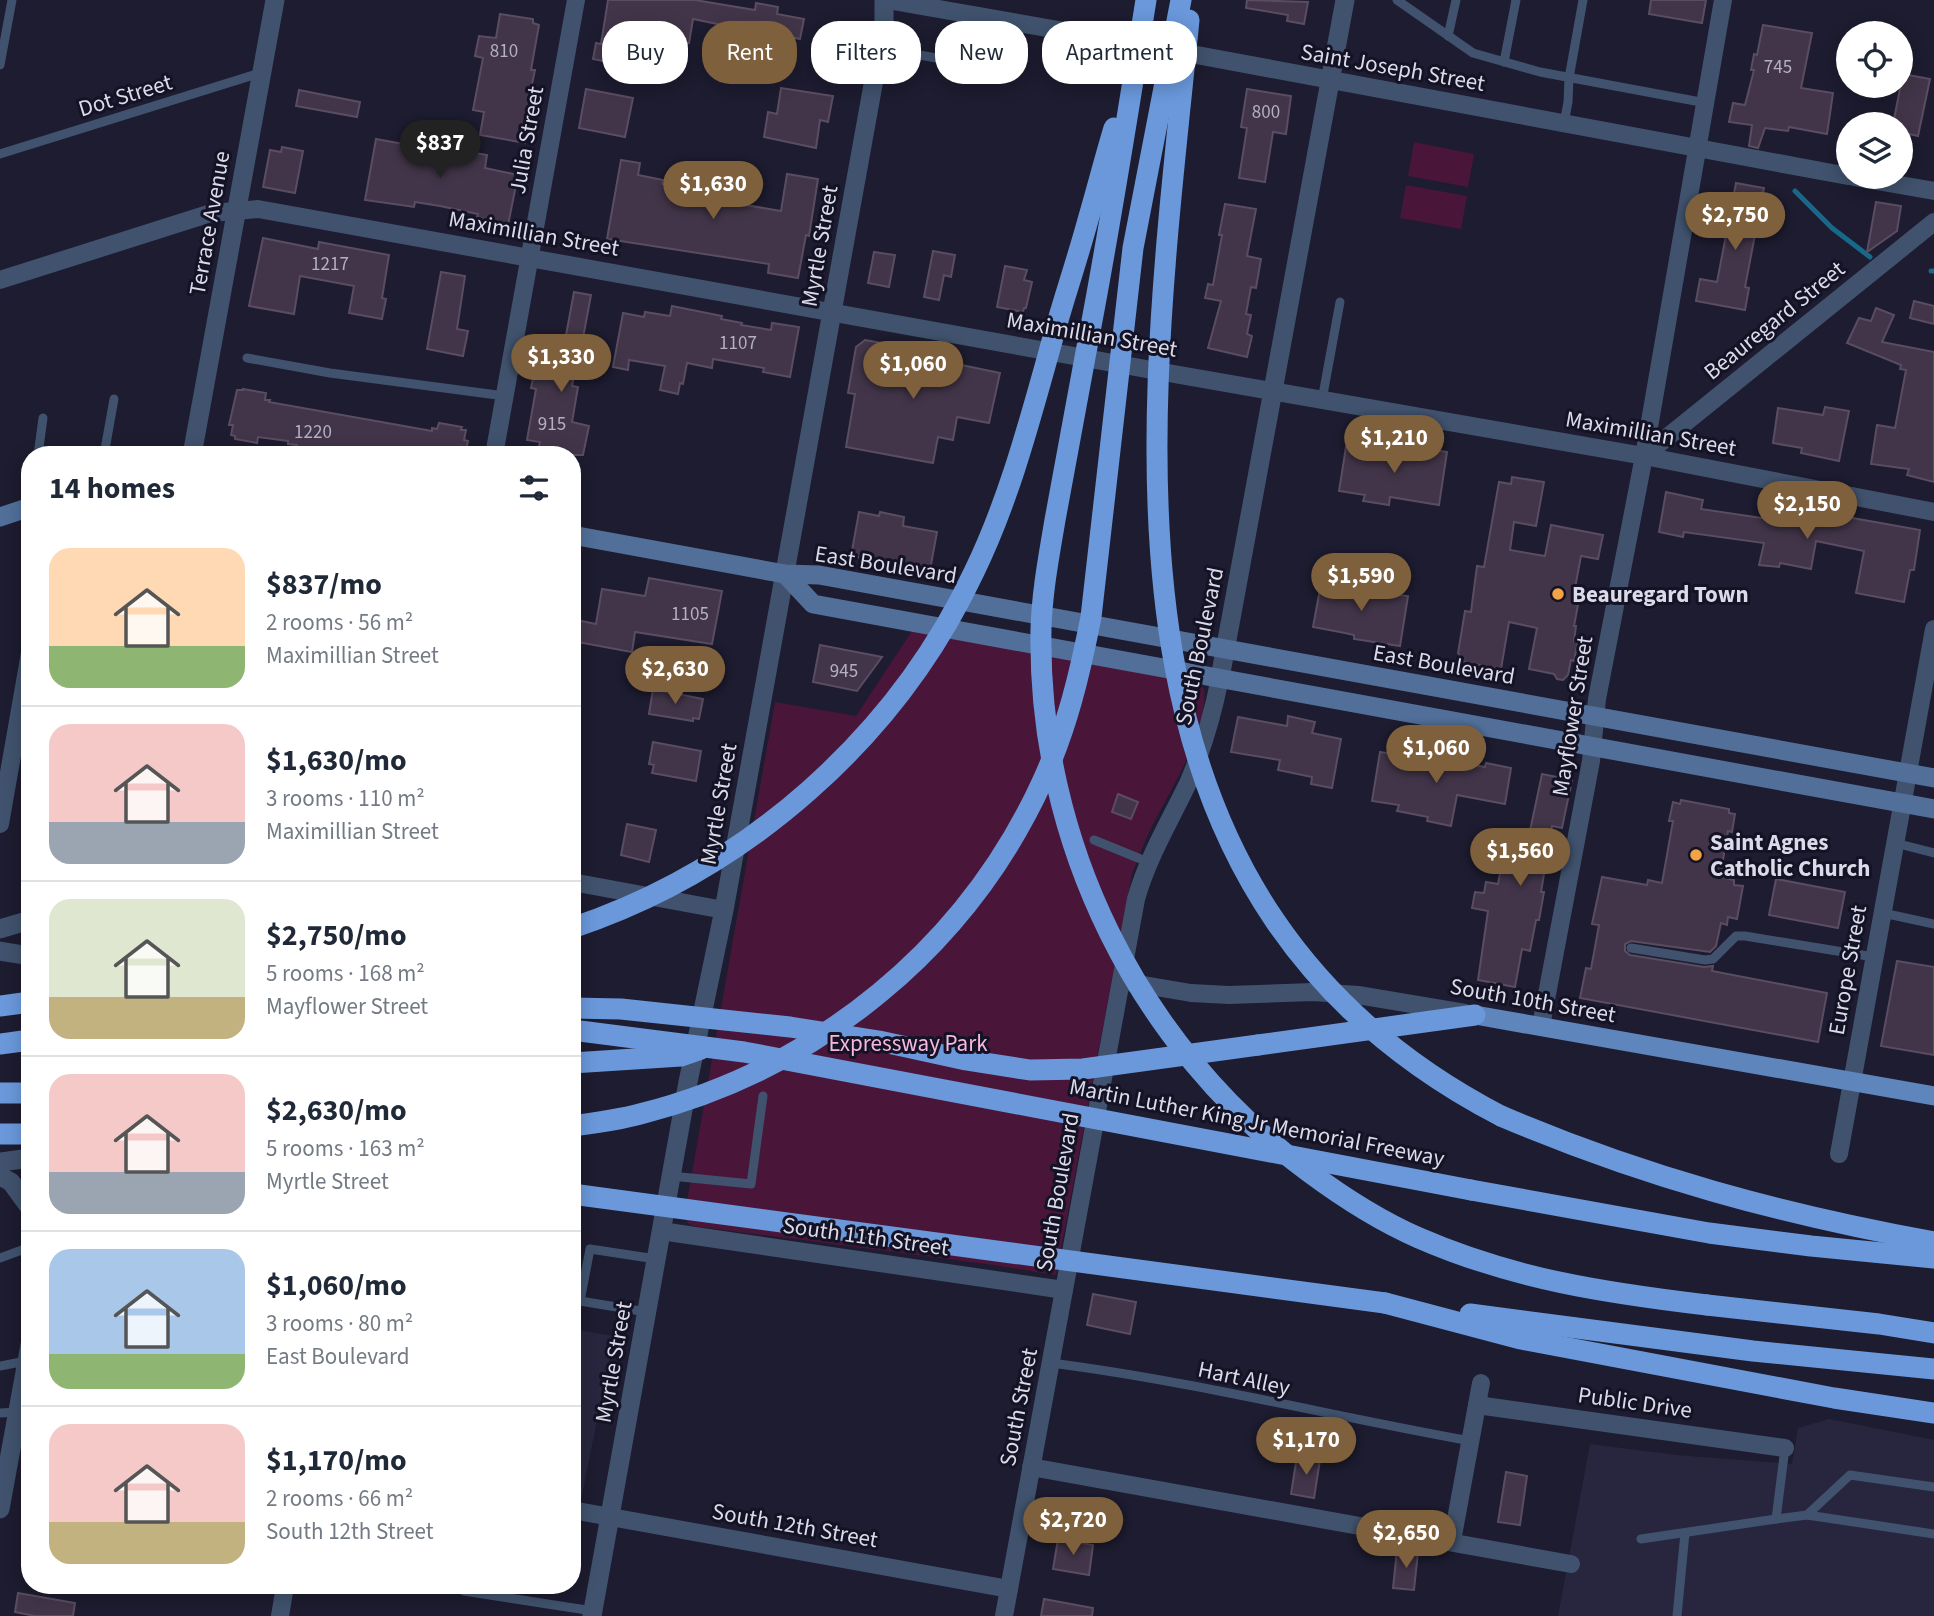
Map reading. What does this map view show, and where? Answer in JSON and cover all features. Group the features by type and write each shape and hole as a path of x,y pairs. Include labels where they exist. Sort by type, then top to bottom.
{"highway":[{"path":"581,926 672,885 732,850 777,817 813,787 868,732 904,688 942,632 974,573 1012,479 1098,185 1146,0"},
{"path":"1146,0 1100,279 1050,548 1041,629 1045,707 1059,797 1091,894 1136,983 1196,1068 1281,1151 1368,1212 1417,1237 1497,1267 1579,1287 1707,1306 1879,1324 1934,1334"},
{"path":"581,1124 637,1115 701,1096 793,1054 850,1017 904,973 952,923 993,870 1029,809 1060,736 1085,649 1091,617 1133,248 1181,0"},
{"path":"1191,0 1171,192 1157,424 1164,573 1174,663 1190,736 1211,800 1238,862 1294,948 1340,999 1390,1044 1445,1084 1501,1116 1596,1155 1726,1197 1934,1242"},
{"path":"0,1006 21,1003"},
{"path":"581,1008 621,1009 790,1027 1030,1070 1083,1069 1475,1015"},
{"name":"Martin Luther King Jr Memorial Freeway","path":"581,1031 710,1046 1709,1233 1934,1258"},
{"path":"0,1044 21,1041"},
{"path":"581,1062 681,1056 710,1046"},
{"path":"0,1093 21,1093"},
{"path":"0,1134 21,1134"},
{"path":"581,1195 1385,1303 1523,1330 1784,1390 1934,1413"},
{"path":"1523,1330 1934,1369"}],"main road":[{"path":"0,517 21,510"},
{"path":"581,537 785,574"},
{"name":"East Boulevard","path":"785,574 819,575 1934,778"},
{"name":"East Boulevard","path":"785,574 813,604 1934,809"},
{"name":"South 10th Street","path":"1475,1015 1934,1096"}],"street":[{"name":"Terrace Avenue","path":"194,446 275,0"},
{"name":"Julia Street","path":"496,446 576,0"},
{"name":"Myrtle Street","path":"884,21 885,0"},
{"name":"Saint Joseph Street","path":"885,0 1836,174"},
{"name":"South Boulevard","path":"1064,1290 1136,899 1148,862 1188,782 1202,747 1220,678 1345,0"},
{"name":"Mayflower Street","path":"1541,1026 1723,0"},
{"name":"Myrtle Street","path":"593,1614 671,1176 724,910 873,84"},
{"path":"1913,187 1934,191"},
{"name":"Maximillian Street","path":"0,280 211,212 258,209 1644,456 1934,512"},
{"name":"Beauregard Street","path":"1644,456 1934,222"},
{"name":"Europe Street","path":"1839,1154 1934,629"},
{"path":"0,824 21,704"},
{"path":"581,885 724,910"},
{"path":"0,929 21,923"},
{"path":"0,951 21,954"},
{"name":"South 10th Street","path":"1121,981 1191,993 1229,995 1313,992 1358,995 1475,1015"},
{"path":"0,1162 21,1159"},
{"path":"0,1176 11,1182 21,1193"},
{"name":"South 11th Street","path":"661,1231 1064,1290"},
{"name":"South Street","path":"1004,1616 1064,1290"},
{"path":"1452,1541 1481,1383"},
{"path":"0,1508 21,1388"},
{"name":"Public Drive","path":"1477,1405 1785,1448"},
{"path":"1031,1467 1571,1564"},
{"name":"South 12th Street","path":"581,1512 1009,1589"},
{"path":"280,1616 284,1594"}],"lane":[{"path":"0,65 12,0"},
{"path":"1396,0 1474,53 1569,78 1706,103"},
{"path":"1448,36 1455,0"},
{"path":"1504,62 1516,0"},
{"path":"1564,123 1583,0"},
{"name":"Dot Street","path":"0,155 261,73"},
{"path":"1322,400 1340,302"},
{"path":"247,358 330,373 505,396"},
{"path":"106,446 114,399"},
{"path":"39,446 43,418"},
{"path":"1094,840 1148,862"},
{"path":"1895,843 1934,853"},
{"path":"1882,913 1934,924"},
{"path":"1631,948 1705,960 1713,959 1736,936 1745,936 1874,957"},
{"path":"671,1176 751,1184 763,1096"},
{"path":"581,1296 590,1249 656,1259"},
{"path":"0,1258 21,1250"},
{"path":"581,1301 647,1312"},
{"path":"0,1366 21,1356"},
{"name":"Hart Alley","path":"1051,1363 1138,1376 1471,1441"},
{"path":"1776,1519 1785,1448"},
{"path":"1807,1515 1850,1475 1934,1487"},
{"path":"1641,1539 1807,1515 1934,1534"},
{"path":"1677,1616 1685,1533"},
{"path":"481,1594 593,1614"}],"shaded area":[{"path":"581,1330 614,1336 581,1495"},
{"path":"1829,1419 1934,1440 1934,1616 1558,1616 1590,1444 1676,1455 1792,1464 1798,1428"}],"green space":[{"path":"1414,142 1474,154 1468,187 1408,176"},
{"path":"1406,185 1467,196 1461,229 1400,218"},
{"name":"Expressway Park","path":"912,631 1200,683 1204,689 1204,704 1196,737 1182,770 1150,829 1132,874 1056,1275 694,1226 684,1218 775,702 856,716"}],"building":[{"path":"608,0 695,0 755,10 756,3 778,7 777,14 804,19 800,39 797,38 797,21 693,19 689,43 688,21 605,21"},
{"path":"1247,0 1308,2 1304,24 1287,21 1288,15 1246,8"},
{"path":"1651,0 1706,0 1702,23 1649,14"},
{"path":"500,14 533,19 533,23 539,25 531,70 535,70 525,143 480,135 484,112 473,110 483,58 475,56 479,36 496,38"},
{"path":"1763,25 1812,33 1801,88 1833,93 1827,134 1789,127 1788,131 1765,128 1758,148 1749,146 1752,125 1729,122 1733,103 1745,105 1754,70 1751,70 1754,54 1757,55"},
{"path":"602,38 602,61 593,59 596,43 601,44"},
{"path":"1913,76 1930,79 1918,136 1913,135 1913,112 1895,112 1898,98 1913,98"},
{"path":"781,88 833,96 828,122 820,120 816,148 764,137 768,112 777,114"},
{"path":"586,89 633,98 625,137 579,128"},
{"path":"1247,89 1291,96 1286,134 1273,132 1265,182 1239,178 1247,128 1241,127"},
{"path":"299,90 360,102 357,117 296,106"},
{"path":"376,139 409,145 410,141 487,155 485,168 518,175 508,225 489,222 477,217 478,214 440,206 415,202 414,207 365,200"},
{"path":"282,147 303,151 295,193 263,187 270,150 281,152"},
{"path":"621,160 640,163 638,175 663,180 662,184 717,195 716,200 781,211 787,174 818,179 809,236 806,235 798,278 768,273 769,264 607,239"},
{"path":"1736,183 1764,188 1745,287 1749,288 1745,310 1696,301 1700,279 1717,282"},
{"path":"1876,202 1901,206 1897,231 1867,252"},
{"path":"1225,204 1256,209 1247,256 1261,259 1256,288 1251,287 1246,314 1251,315 1247,334 1252,336 1247,357 1208,348 1221,301 1205,298 1208,284 1213,285"},
{"path":"263,238 318,249 319,242 389,255 382,298 386,299 382,319 349,313 354,286 300,276 294,314 249,306"},
{"path":"933,251 955,255 951,277 944,275 939,300 924,297"},
{"path":"874,252 895,255 889,287 868,283"},
{"path":"1005,266 1027,270 1024,280 1032,282 1023,312 997,307"},
{"path":"441,272 465,276 457,329 468,331 463,356 427,349"},
{"path":"574,292 591,295 572,386 578,387 572,422 589,426 583,455 581,446 539,446 540,442 527,440 536,389 531,388 535,369 559,373"},
{"path":"1914,301 1934,306 1934,324 1910,318"},
{"path":"672,306 722,316 721,319 742,323 741,325 771,330 772,323 799,327 790,377 763,372 764,368 713,359 712,368 687,363 678,394 660,390 665,366 629,360 628,370 613,367 623,313 644,317 645,312 670,316"},
{"path":"1876,308 1894,315 1882,342 1934,352 1934,482 1907,475 1909,469 1871,464 1877,425 1895,428 1906,370 1900,369 1901,365 1847,343 1859,318 1871,321"},
{"path":"865,340 887,344 886,348 910,352 909,354 1000,373 989,423 957,417 953,440 938,437 933,463 846,447 855,394 848,393 856,347"},
{"path":"237,390 266,393 265,400 270,400 269,402 432,431 432,428 437,429 439,423 462,427 461,430 466,430 464,440 468,441 467,446 297,446 288,444 288,441 258,437 257,443 235,439 235,436 231,435 233,425 229,425"},
{"path":"1825,407 1849,411 1839,461 1801,453 1802,448 1773,443 1778,408 1823,415"},
{"path":"1346,447 1380,453 1381,448 1419,455 1420,448 1447,452 1439,505 1390,497 1389,505 1363,501 1365,495 1339,491"},
{"path":"1512,477 1544,482 1536,526 1514,522 1510,550 1545,556 1551,525 1603,535 1598,559 1581,556 1572,604 1578,605 1574,641 1578,641 1574,661 1571,660 1568,675 1563,680 1557,679 1554,674 1529,669 1537,628 1509,622 1501,669 1464,662 1458,653 1465,611 1471,612 1477,566 1484,567 1499,482 1511,484"},
{"path":"1666,492 1703,500 1701,509 1768,519 1770,511 1829,518 1830,514 1920,530 1914,570 1910,570 1904,602 1856,593 1864,551 1816,541 1811,569 1780,563 1779,567 1759,565 1764,543 1684,532 1683,537 1659,532"},
{"path":"859,512 879,516 880,512 904,517 903,526 937,532 930,570 851,556"},
{"path":"649,578 722,591 712,644 635,632 632,652 581,643 581,621 596,624 602,589 645,596"},
{"path":"1322,578 1348,582 1347,589 1408,596 1400,646 1354,639 1354,635 1313,627"},
{"path":"820,645 882,657 857,691 813,682"},
{"path":"653,689 703,699 699,719 693,718 693,721 649,714"},
{"path":"1288,716 1315,722 1312,733 1341,739 1332,788 1311,784 1312,777 1278,770 1280,760 1231,752 1238,717 1287,726"},
{"path":"653,742 701,751 696,781 652,773 654,765 649,764"},
{"path":"1380,752 1408,756 1408,753 1485,767 1486,763 1511,768 1505,804 1457,795 1451,826 1427,821 1428,817 1397,811 1399,805 1372,801"},
{"path":"1542,774 1572,780 1562,828 1552,826 1541,892 1544,892 1530,951 1522,949 1515,987 1478,980 1488,911 1472,908 1475,892 1484,893 1486,882 1498,884 1506,841 1527,845"},
{"path":"1118,794 1138,802 1131,819 1112,812"},
{"path":"1681,800 1729,809 1729,813 1735,814 1732,832 1728,831 1720,877 1734,880 1734,885 1743,886 1737,919 1728,917 1727,925 1721,923 1716,946 1710,952 1631,941 1625,944 1625,951 1630,955 1704,967 1713,966 1712,971 1827,993 1818,1042 1580,998 1586,968 1591,969 1599,925 1592,924 1602,877 1647,885 1648,880 1662,883 1673,821 1669,821 1673,802 1680,804"},
{"path":"627,824 656,830 649,862 621,855"},
{"path":"1776,879 1845,892 1838,928 1769,915"},
{"path":"1897,961 1934,967 1934,1055 1881,1046"},
{"path":"1093,1294 1136,1302 1130,1334 1087,1325"},
{"path":"1297,1456 1320,1460 1314,1498 1291,1494"},
{"path":"1506,1472 1527,1476 1520,1525 1498,1522"},
{"path":"1058,1539 1093,1545 1089,1575 1053,1569"},
{"path":"1397,1550 1418,1552 1414,1590 1393,1588"},
{"path":"18,1593 75,1603 73,1616 35,1616 15,1612"},
{"path":"1044,1599 1093,1608 1092,1616 1041,1616"}],"waterway":[{"path":"1795,191 1832,228 1870,257"}],"place":[{"name":"Beauregard Town","path":"1558,594"},
{"name":"Saint Agnes Catholic Church","path":"1696,855"}]}
